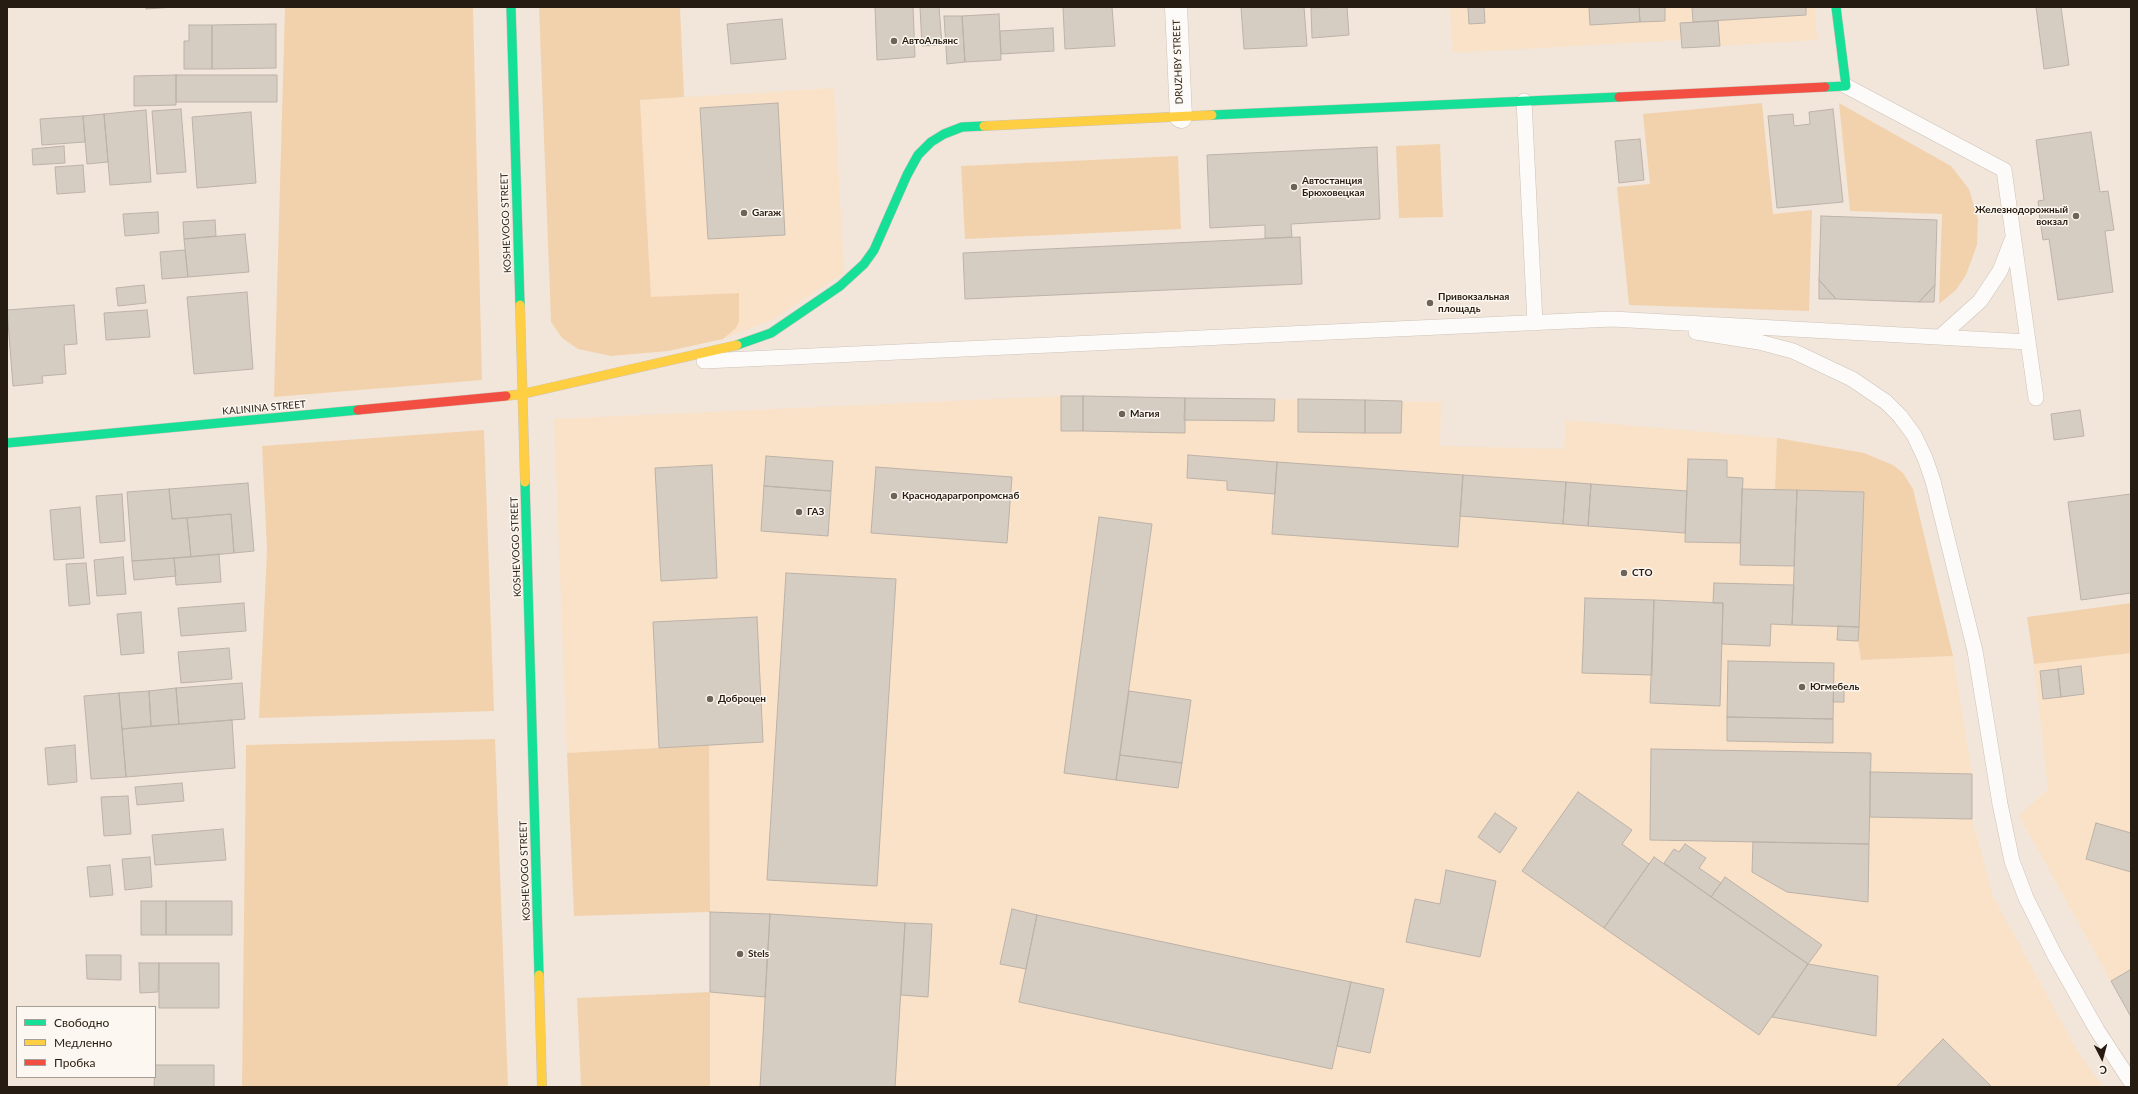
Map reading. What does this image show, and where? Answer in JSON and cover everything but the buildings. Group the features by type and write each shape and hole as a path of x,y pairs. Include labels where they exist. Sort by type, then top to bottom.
{"street":[{"name":"KOSHEVOGO STREET","path":"511,7 542,1087"},
{"name":"DRUZHBY STREET","path":"1176,7 1180,117"},
{"path":"1836,7 1846,86"},
{"name":"KALININA STREET","path":"7,443 522,394 729,348 771,333 840,286 864,264 874,250 907,174 918,155 931,142 944,134 962,127 1846,86"}],"lane":[{"path":"1846,86 2004,170 2036,398"},
{"path":"1524,101 1535,323"},
{"path":"1940,337 1980,301 2000,271 2013,237"},
{"path":"661,364 1612,319 2028,342"},
{"path":"1612,319 1759,342 1793,351 1852,379 1872,391 1900,416 1914,435 1925,458 1933,481 1975,651 2000,804 2012,862 2026,898 2054,954 2097,1030 2131,1082"}],"shaded area":[{"path":"285,7 473,7 482,380 274,397"},
{"path":"539,7 680,7 684,97 640,100 651,297 739,293 739,321 736,328 723,339 668,351 611,356 578,349 562,338 551,322"},
{"path":"1450,7 1815,7 1817,40 1682,48 1681,40 1453,53"},
{"path":"834,88 844,273 772,320 723,339 736,328 738,293 651,298 640,100"},
{"path":"1762,103 1773,214 1812,210 1809,311 1629,305 1617,187 1650,184 1643,114"},
{"path":"1839,103 1951,166 1969,189 1978,219 1977,245 1966,275 1956,290 1939,304 1942,214 1850,211"},
{"path":"1440,144 1443,217 1399,218 1396,146"},
{"path":"1178,156 1181,229 965,239 961,166"},
{"path":"1061,396 1441,402 1440,446 1564,449 1566,420 1777,438 1775,489 1864,492 1858,641 1861,660 1953,656 1972,774 1972,819 1993,896 2078,1052 2103,1087 710,1087 709,745 567,753 554,419"},
{"path":"484,430 494,711 259,718 267,550 262,446"},
{"path":"1777,438 1864,453 1893,465 1903,473 1913,489 1953,656 1861,660 1858,641 1864,492 1775,489"},
{"path":"2131,603 2131,653 2034,664 2027,617"},
{"path":"2131,653 2131,1017 2019,816 2048,789 2034,664"},
{"path":"495,739 508,1087 242,1087 246,745"},
{"path":"709,745 710,912 574,916 567,753"},
{"path":"710,992 710,1087 581,1087 577,998"}],"traffic: fast":[{"path":"511,7 520,305"},
{"path":"1825,87 1846,86 1836,7"},
{"path":"1212,115 1619,97"},
{"path":"737,345 771,333 840,286 864,264 874,250 907,175 918,155 931,142 944,134 962,127 984,126"},
{"path":"7,443 358,410"},
{"path":"525,482 539,975"}],"traffic: slow":[{"path":"984,126 1212,115"},
{"path":"520,305 525,482"},
{"path":"506,396 522,394 737,345"},
{"path":"539,975 542,1087"}],"traffic: jam":[{"path":"1619,97 1825,87"},
{"path":"358,410 506,396"}],"place":[{"name":"АвтоАльянс","path":"894,41"},
{"name":"Автостанция Брюховецкая","path":"1294,187"},
{"name":"Garaж","path":"744,213"},
{"name":"Железнодорожный вокзал","path":"2076,216"},
{"name":"Привокзальная площадь","path":"1430,303"},
{"name":"Магия","path":"1122,414"},
{"name":"Краснодарагропромснаб","path":"894,496"},
{"name":"ГАЗ","path":"799,512"},
{"name":"СТО","path":"1624,573"},
{"name":"Югмебель","path":"1802,687"},
{"name":"Доброцен","path":"710,699"},
{"name":"Stels","path":"740,954"}]}
